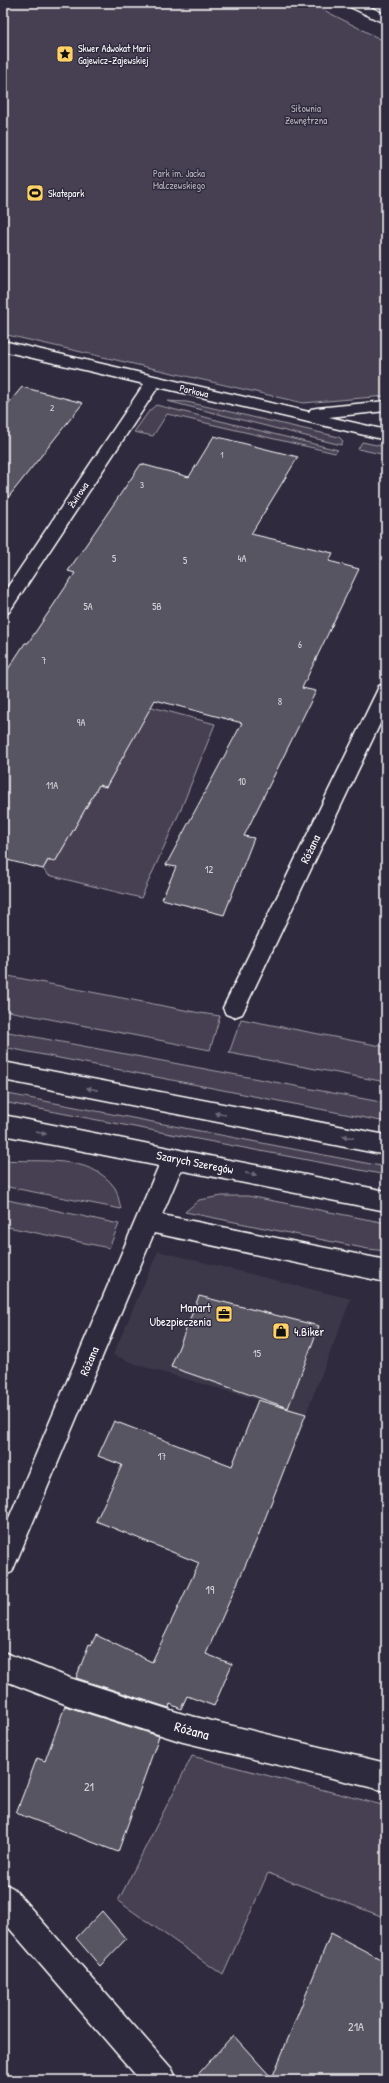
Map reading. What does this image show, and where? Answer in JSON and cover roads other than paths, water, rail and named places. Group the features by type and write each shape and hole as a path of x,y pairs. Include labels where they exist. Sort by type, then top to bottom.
{"street":[{"path":"353,3 386,20"},
{"name":"Parkowa","path":"3,346 386,435"},
{"name":"Żwirowa","path":"3,608 154,381"},
{"path":"298,414 386,406"},
{"name":"Różana","path":"234,1008 386,691"},
{"path":"3,1071 386,1145"},
{"name":"Szarych Szeregów","path":"3,1125 386,1201"},
{"name":"Różana","path":"3,1564 174,1158"},
{"path":"148,1222 386,1271"},
{"name":"Różana","path":"3,1666 70,1692 182,1728 386,1777"},
{"path":"3,1898 161,2080"}],"place":[{"name":"Skwer Adwokat Marii Gajewicz-Zajewskiej","path":"65,54"},
{"name":"Skatepark","path":"35,193"},
{"name":"Manart Ubezpieczenia","path":"224,1314"},
{"name":"4.Biker","path":"281,1331"}],"park label":[{"name":"Siłownia Zewnętrzna","path":"306,114"},
{"name":"Park im. Jacka Malczewskiego","path":"179,178"}]}
